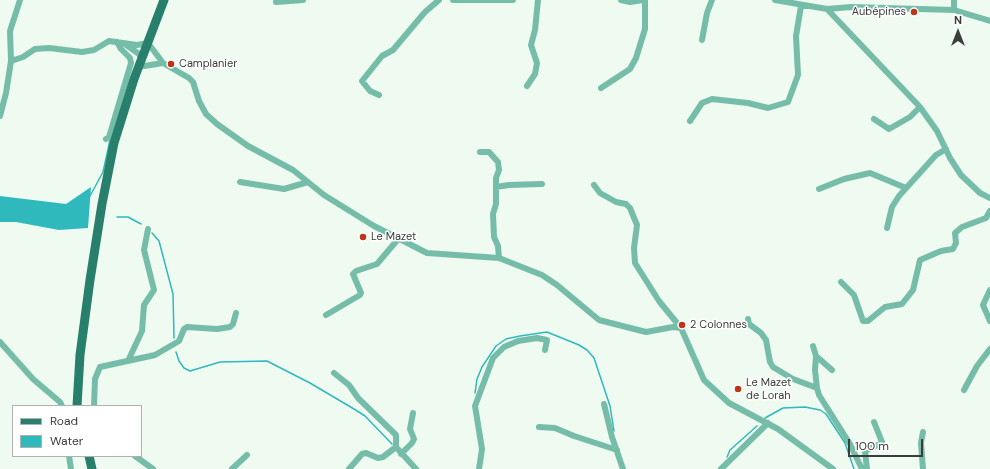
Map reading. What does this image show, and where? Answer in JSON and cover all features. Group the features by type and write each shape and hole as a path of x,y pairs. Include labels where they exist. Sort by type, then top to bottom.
{"main road":[{"path":"150,45 164,0"},
{"path":"77,405 80,355 97,228 109,170 143,63 170,0"},
{"path":"80,355 82,405"},
{"path":"83,457 87,469"},
{"path":"88,457 92,469"}],"street":[{"path":"0,116 6,93 11,61 10,31 20,0"},
{"path":"276,2 303,0"},
{"path":"379,94 370,90 362,81 382,56 393,50 426,12 439,0"},
{"path":"453,0 513,0"},
{"path":"527,86 535,74 536,63 531,45 535,30 538,0"},
{"path":"601,88 630,69 636,58 645,28 644,0 630,2 621,0"},
{"path":"702,40 707,13 712,0"},
{"path":"775,0 801,6 827,9 851,7 954,10 990,21"},
{"path":"954,0 954,10"},
{"path":"690,121 702,104 712,99 748,103 768,108 788,102 798,75 796,36 801,6"},
{"path":"827,9 920,107 937,131 950,158 961,175 976,190 990,198"},
{"path":"11,61 23,57 35,50 49,48 82,52 94,50 109,41 137,45 150,45 163,63 189,78 193,82 199,101 206,114 217,124 248,146 293,170 324,195 374,226 427,253 499,258 542,275 558,285 599,320 646,332 673,327 681,328"},
{"path":"120,42 139,54 143,63 163,63"},
{"path":"106,139 109,137 131,63 130,58 121,49 120,42"},
{"path":"874,118 889,129 910,117 920,107"},
{"path":"887,228 892,207 899,196 936,155 946,149"},
{"path":"480,152 489,152 498,162 499,170 496,187 496,204 493,214 494,237 498,246 499,258"},
{"path":"818,189 844,179 870,173 906,188"},
{"path":"240,182 284,189 308,182"},
{"path":"496,187 542,184"},
{"path":"594,185 600,193 616,202 626,204 630,208 637,225 634,248 635,263 659,301 681,328 704,380 729,403 768,423 829,468"},
{"path":"841,282 854,295 863,321 868,321 885,307 902,304 913,290 920,260 941,251 953,249 956,243 955,233 968,224 986,218 990,211"},
{"path":"128,361 142,332 144,306 154,290 144,250 148,229"},
{"path":"326,315 360,295 361,293 353,274 356,271 377,264 398,238"},
{"path":"990,290 983,305 990,321"},
{"path":"94,405 95,379 100,368 155,355 174,346 180,340 184,329 187,327 217,329 230,327 233,324 236,313"},
{"path":"748,319 748,324 761,333 766,340 770,362 773,367 793,379 817,388"},
{"path":"479,469 482,449 475,406 493,358 504,347 518,341 537,338 547,340 545,350"},
{"path":"0,342 33,379 60,402 62,405"},
{"path":"814,346 816,356 817,388 850,444 862,469"},
{"path":"964,390 976,366 990,349"},
{"path":"816,356 832,370"},
{"path":"334,373 349,385 358,398 396,435 393,448 383,457 378,458 366,453 362,454 349,469"},
{"path":"604,404 612,437 623,469"},
{"path":"401,454 414,439 410,429 413,413"},
{"path":"867,469 864,451 882,442 874,422"},
{"path":"721,469 768,423"},
{"path":"539,427 555,428 616,450"},
{"path":"923,432 921,443 923,469"},
{"path":"393,448 416,469"},
{"path":"232,469 247,455"},
{"path":"69,457 71,469"},
{"path":"136,457 153,469"}],"water":[{"path":"91,187 88,228 59,230 16,222 0,222 0,196 66,204"}],"waterway":[{"path":"90,196 103,172 110,140"},
{"path":"117,217 128,217 141,224"},
{"path":"152,233 159,241 173,294 174,338"},
{"path":"475,393 477,379 482,367 496,346 506,339 547,332 579,345 587,350 594,358 610,406 614,431"},
{"path":"176,352 179,361 184,368 190,371 220,362 267,361 310,383 365,416 392,444"},
{"path":"765,418 783,408 805,407 820,410 826,414 845,443 854,469"},
{"path":"727,457 730,450 757,426"}],"place":[{"name":"Aubépines","path":"914,12"},
{"name":"Camplanier","path":"171,64"},
{"name":"Le Mazet","path":"363,237"},
{"name":"2 Colonnes","path":"682,325"},
{"name":"Le Mazet de Lorah","path":"738,389"}]}
